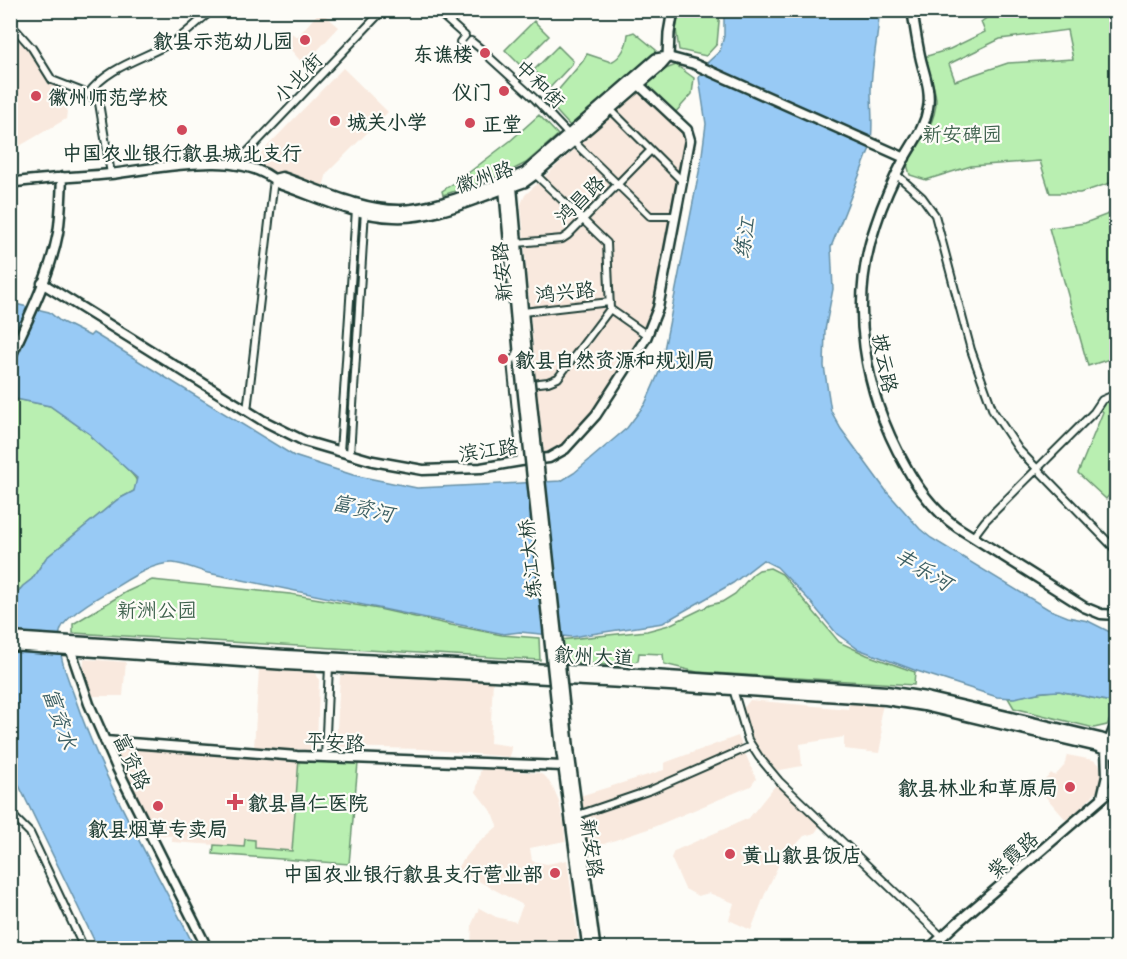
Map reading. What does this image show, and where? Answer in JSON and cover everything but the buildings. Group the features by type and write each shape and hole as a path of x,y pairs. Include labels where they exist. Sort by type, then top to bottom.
{"highway":[{"path":"10,638 65,645"},
{"path":"10,645 65,645"},
{"name":"歙州大道","path":"65,645 329,666 733,689 910,703 1112,747"},
{"name":"歙州大道","path":"65,645 623,674 876,691 926,698 1112,747"}],"main road":[{"path":"668,57 673,10"},
{"name":"徽州路","path":"507,184 610,109 668,57"},
{"name":"徽州路","path":"507,184 524,182 536,174 656,59 668,57"},
{"name":"新安路","path":"507,184 517,243 523,312 522,359"},
{"name":"新安路","path":"507,184 522,359"},
{"name":"练江大桥","path":"522,359 565,753"},
{"name":"新安路","path":"565,753 564,766 588,948"},
{"name":"新安路","path":"565,753 578,815 595,948"}],"street":[{"path":"88,94 98,81 121,66 178,39 213,10"},
{"name":"小北街","path":"235,165 383,10"},
{"path":"436,10 465,36 460,42 466,47 471,41 482,49"},
{"name":"披云路","path":"912,10 929,96 925,122 901,156 897,175 875,226 867,260 862,316 868,369 877,401 887,430 917,485 941,515 1084,607 1095,612 1115,613"},
{"path":"17,31 29,44 52,80 88,94 96,101 101,109 111,174"},
{"name":"中和街","path":"489,57 534,98 650,216 675,216"},
{"path":"668,57 694,64 901,156"},
{"name":"滨江路","path":"41,285 247,411 297,438 398,467 437,470 481,468 549,458 565,449 604,404 623,369 647,335 658,308 689,149 688,133 638,84"},
{"path":"610,109 682,181"},
{"name":"鸿昌路","path":"517,243 561,239 572,232 651,150"},
{"name":"徽州路","path":"10,183 111,174 183,164 218,163 260,172 279,184 365,209 394,210 420,208 507,184"},
{"path":"514,386 548,382 558,378 610,306 607,243 536,174"},
{"path":"897,175 922,197 935,215 971,350 993,411 1006,434 1116,550"},
{"path":"10,359 41,285 57,236 62,177"},
{"path":"247,411 274,179"},
{"path":"340,452 356,206"},
{"path":"350,455 365,209"},
{"name":"鸿兴路","path":"523,312 610,306 647,335"},
{"path":"521,461 511,361 522,359"},
{"path":"973,537 985,521 1094,412 1102,400 1116,394"},
{"name":"富资路","path":"65,645 105,741 207,948"},
{"path":"325,757 329,666"},
{"path":"733,689 751,746 779,781 942,937"},
{"path":"1102,798 1116,724"},
{"name":"平安路","path":"105,741 325,757 564,766"},
{"path":"578,815 651,790 751,746"},
{"name":"紫霞路","path":"930,948 1116,786"},
{"path":"10,813 30,833 84,948"},
{"path":"10,930 11,948"}],"shaded area":[{"name":"歙县示范幼儿园","path":"320,11 339,27 304,65 282,37 287,30 297,37"},
{"name":"徽州师范学校","path":"15,35 26,43 49,84 55,87 68,104 66,119 11,151 10,38"},
{"name":"城关小学","path":"343,68 388,112 327,173 323,187 253,165 247,155 252,150 258,156"},
{"path":"640,89 688,135 660,287 644,337 576,434 556,453 542,454 521,204 525,195"},
{"path":"84,659 126,662 123,696 93,696 83,674"},
{"path":"259,669 316,673 319,680 317,748 313,750 254,748"},
{"path":"345,674 493,680 490,743 511,746 510,757 423,749 336,747 340,676"},
{"path":"750,700 848,709 849,703 883,705 880,717 882,737 879,753 844,749 844,737 800,744 802,766 775,771 755,747 743,709"},
{"path":"738,736 756,779 751,786 651,828 586,850 580,796 664,770 664,763"},
{"name":"歙县昌仁医院","path":"123,748 299,761 293,851 254,848 255,840 245,839 245,847 172,842 172,836 158,835 117,758"},
{"name":"歙县林业和草原局","path":"1067,755 1093,760 1099,764 1103,777 1100,789 1067,821 1038,788 1051,773 1055,776 1064,766"},
{"path":"481,768 539,773 546,777 553,788 564,824 565,841 530,848 532,861 547,864 567,860 579,948 471,948 472,924 479,908 496,917 516,922 523,905 456,869 475,846 498,826 494,815 476,792"},
{"name":"黄山歙县饭店","path":"778,782 821,824 815,833 804,836 779,864 751,930 729,920 734,903 709,893 698,896 685,889 671,858 674,851 749,818"}],"green space":[{"path":"680,11 720,11 717,44 706,56 679,50 676,29"},
{"name":"新安碑园","path":"996,11 1116,11 1116,181 1080,193 1050,193 1040,161 971,166 926,180 910,175 907,164 926,133 935,108 934,88 924,57 950,49 985,32 981,22","holes":["1067,30 1073,59 1008,63 955,81 949,64 1000,39"]},
{"path":"534,21 549,36 520,65 505,50"},
{"path":"634,32 656,50 654,55 570,126 548,102 587,54 611,62 623,50 628,34"},
{"path":"558,46 573,61 545,93 543,80 534,70"},
{"path":"676,65 694,78 692,94 674,114 646,85 663,70"},
{"path":"539,115 558,135 526,163 500,176 443,195 442,191 510,141"},
{"path":"1116,211 1116,357 1088,366 1049,228 1085,223"},
{"path":"1115,397 1116,487 1106,499 1078,473 1103,412 1096,404"},
{"path":"11,398 50,406 91,435 131,472 137,482 134,491 117,500 46,558 32,579 11,600"},
{"path":"770,568 782,574 839,642 867,655 915,672 914,685 697,672 664,664 663,654 639,653 638,661 617,666 564,661 560,640 647,631 669,625 710,605 722,602 735,594 753,574"},
{"name":"新洲公园","path":"152,580 290,594 379,609 502,635 539,638 540,660 73,633 73,624 126,592"},
{"path":"1059,691 1116,703 1116,708 1107,725 1094,728 1014,708 1008,698"},
{"path":"299,758 358,763 349,864 213,854 214,845 244,847 245,839 255,840 255,848 292,851"}],"water":[{"path":"724,11 879,11 871,81 870,148 831,247 833,289 825,330 824,366 831,411 841,429 887,492 931,538 1048,609 1068,617 1088,621 1116,635 1116,703 1059,691 1014,698 997,697 858,649 837,634 777,567 763,560 733,583 663,623 572,637 520,632 504,634 208,573 173,563 156,566 130,578 80,609 62,627 59,641 69,682 101,763 195,948 98,948 11,769 11,600 32,579 46,558 117,500 134,491 137,478 91,435 50,406 11,398 11,303 49,312 60,321 90,336 93,333 294,456 353,475 417,488 561,481 574,473 627,428 645,404 660,370 701,162 706,124 699,78 707,63 720,51 724,36"}],"place":[{"name":"歙县示范幼儿园","path":"305,40"},
{"name":"东谯楼","path":"485,53"},
{"name":"仪门","path":"504,91"},
{"name":"徽州师范学校","path":"36,96"},
{"name":"城关小学","path":"335,121"},
{"name":"正堂","path":"470,123"},
{"name":"中国农业银行歙县城北支行","path":"182,130"},
{"name":"歙县自然资源和规划局","path":"503,359"},
{"name":"歙县林业和草原局","path":"1070,787"},
{"name":"歙县昌仁医院","path":"235,802"},
{"name":"歙县烟草专卖局","path":"158,806"},
{"name":"黄山歙县饭店","path":"730,854"},
{"name":"中国农业银行歙县支行营业部","path":"555,873"}],"water label":[{"name":"练江","path":"743,238"},
{"name":"富资河","path":"363,507"},
{"name":"丰乐河","path":"924,568"},
{"name":"富资水","path":"61,718"}]}
